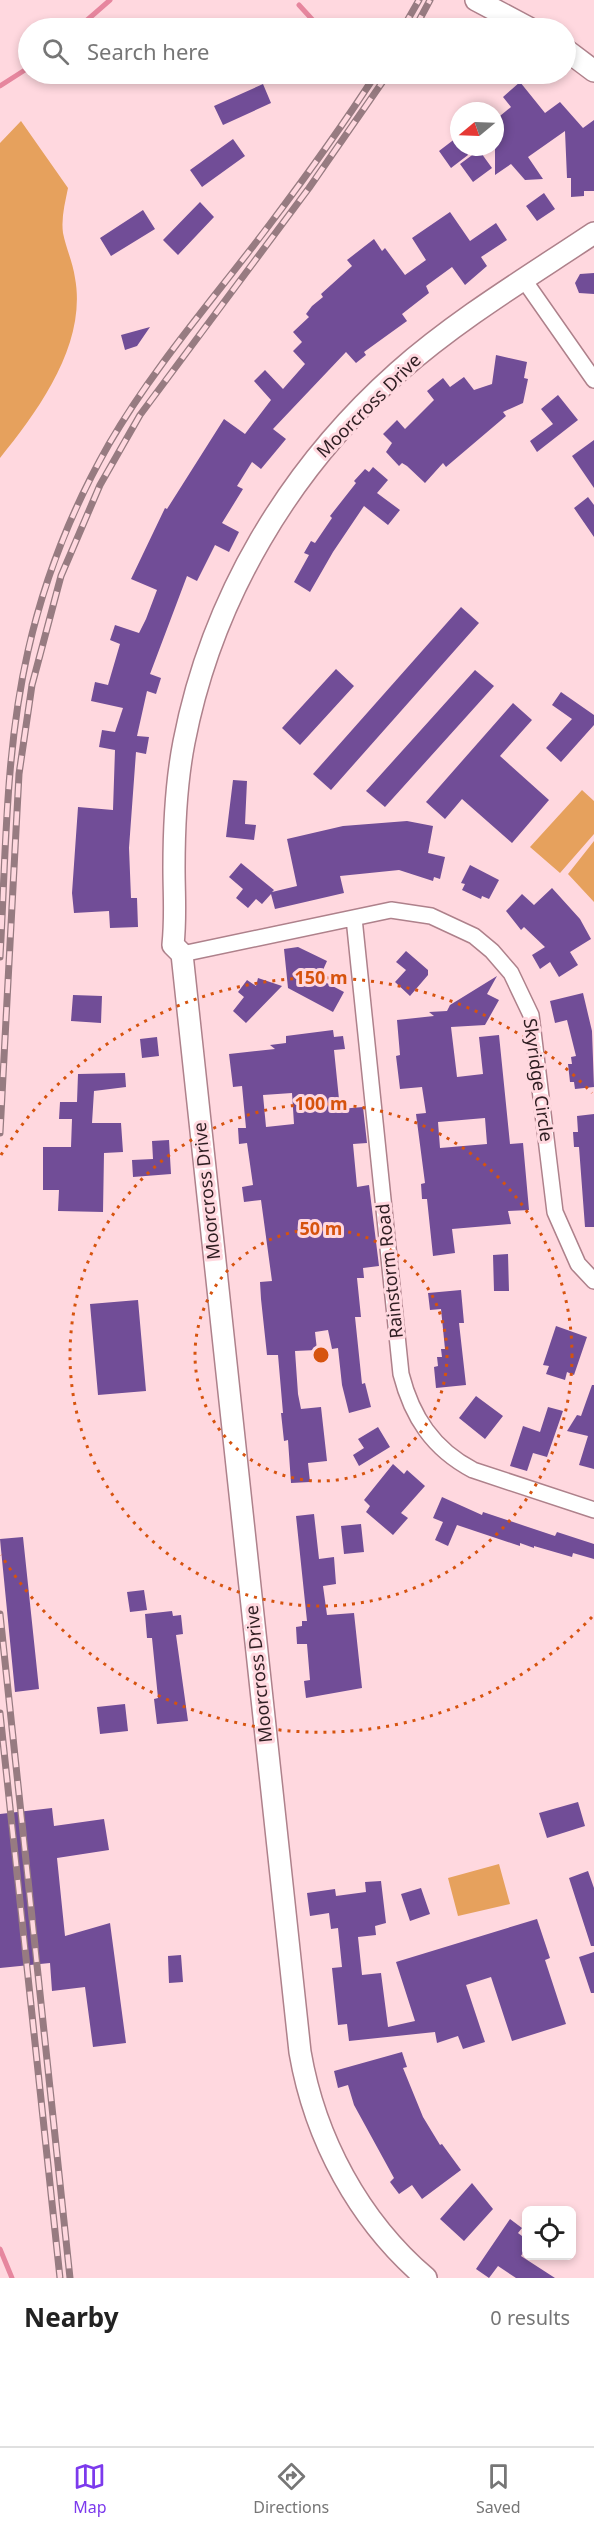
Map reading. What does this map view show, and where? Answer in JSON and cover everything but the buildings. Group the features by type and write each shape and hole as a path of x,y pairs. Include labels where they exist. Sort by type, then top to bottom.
{"street":[{"path":"476,0 510,18"},
{"path":"576,58 594,71"},
{"name":"Moorcross Drive","path":"426,2278 407,2262 356,2198 320,2127 304,2075 281,1895 182,954 173,945 177,910 174,825 184,743 196,688 212,638 241,574 274,514 314,460 355,414 398,372 434,343 594,233"},
{"path":"524,280 594,380"},
{"name":"Skyridge Circle","path":"182,954 391,910 431,916 474,936 492,951 511,973 531,1015 555,1212 578,1264 594,1281"},
{"name":"Rainstorm Road","path":"354,918 401,1374 407,1398 426,1432 456,1461 473,1470 594,1510"}],"shaded area":[{"path":"21,121 68,188 63,227 64,239 74,272 77,302 74,327 57,374 30,418 0,458 0,143"},
{"path":"582,790 594,801 594,834 560,873 530,847"},
{"path":"594,841 594,902 568,874"},
{"path":"499,1864 510,1904 458,1916 448,1878"}],"waterway":[{"path":"89,18 110,0"},
{"path":"299,5 311,18"},
{"path":"0,86 18,74"},
{"path":"0,2249 12,2278"}],"railway":[{"path":"409,18 419,0"},
{"path":"420,18 430,0"},
{"path":"0,957 8,804 20,689 42,598 61,544 96,468 146,386 298,187 369,84"},
{"path":"0,1133 19,774 32,685 61,576 100,485 140,415 309,188 381,84"},
{"path":"0,1614 70,2278"},
{"path":"0,1713 60,2278"}]}
